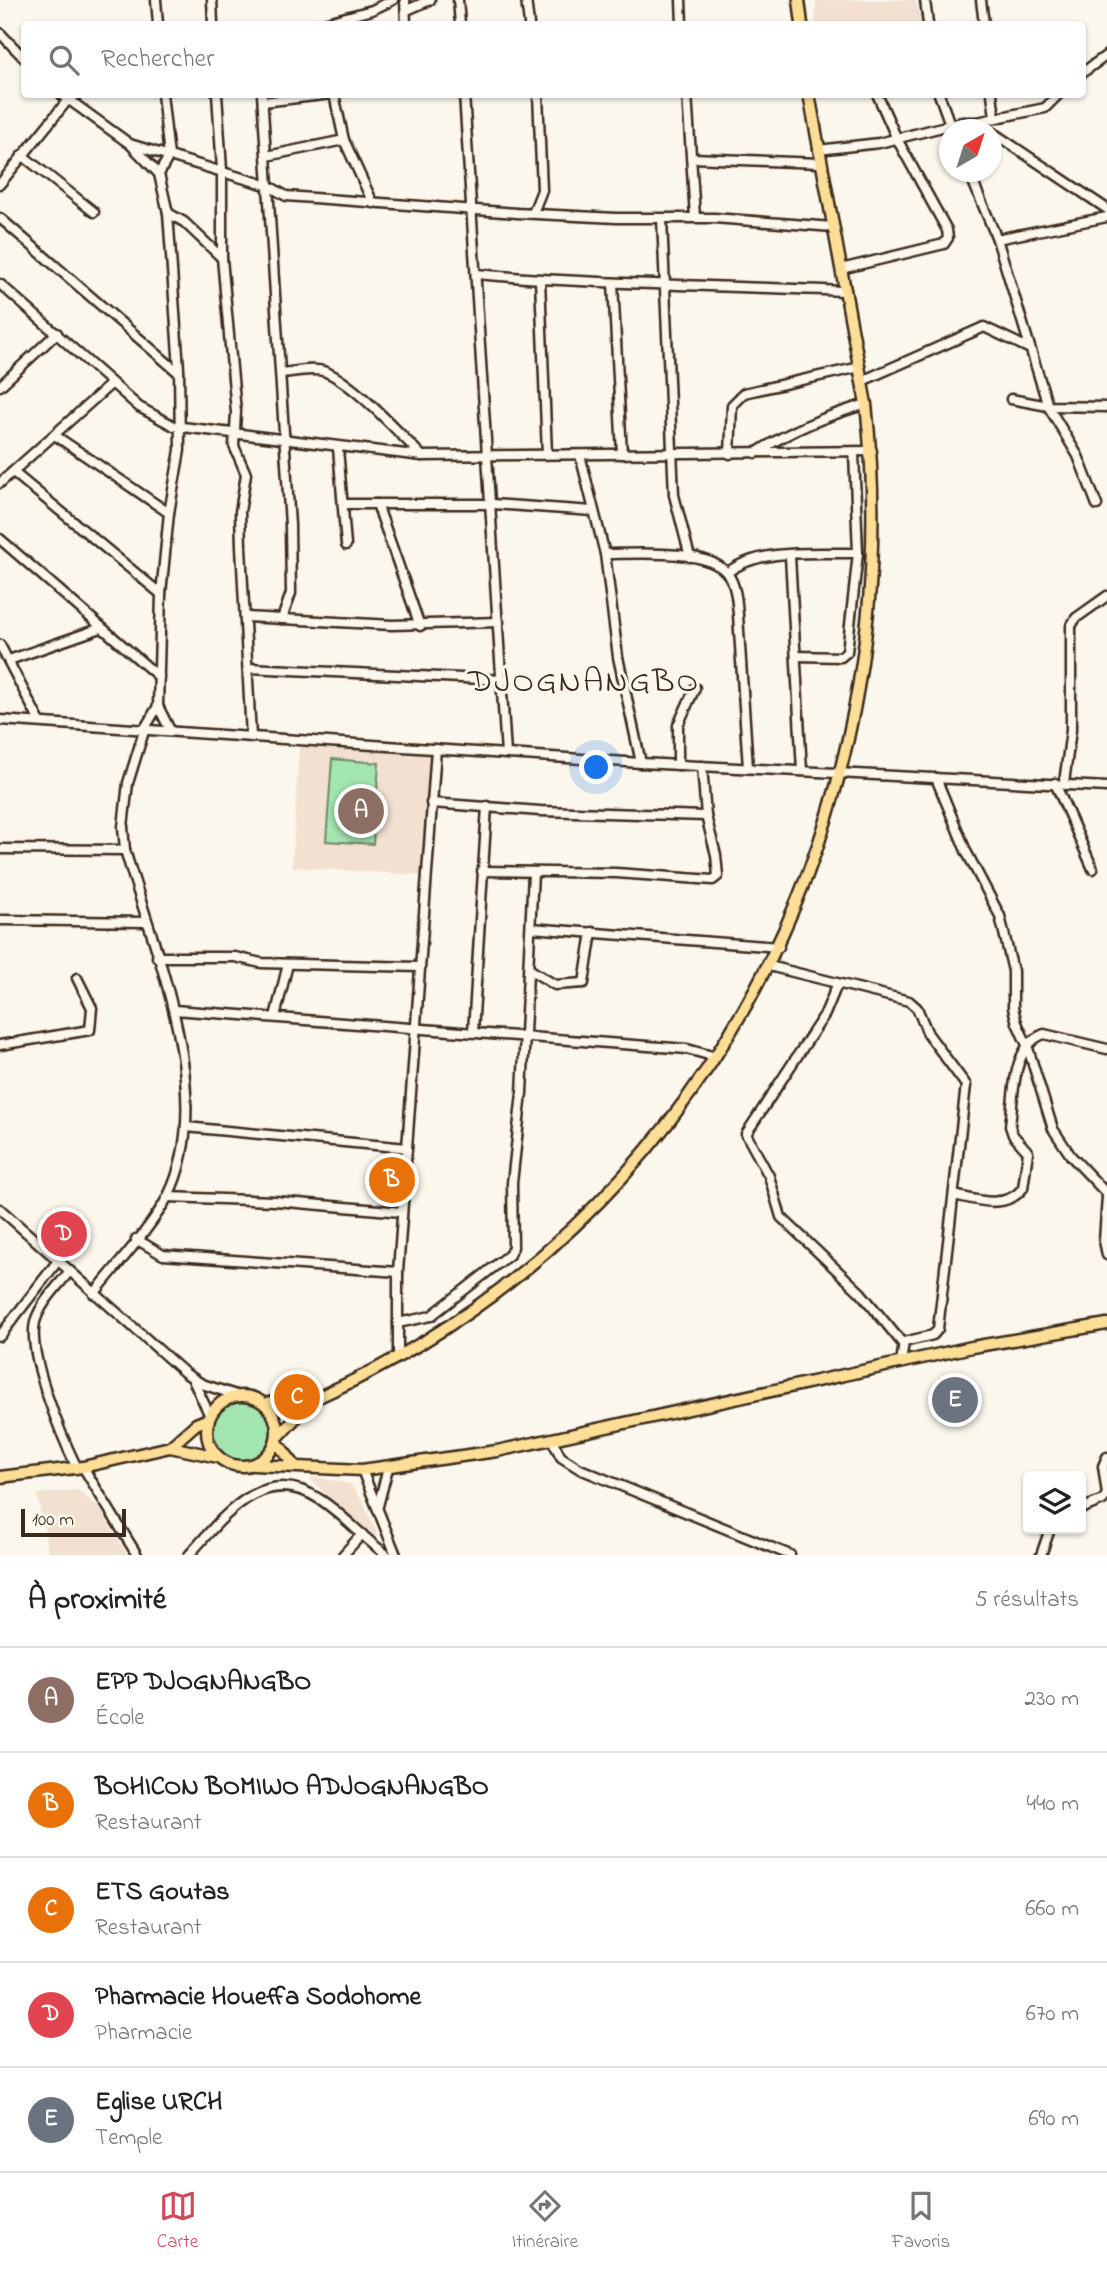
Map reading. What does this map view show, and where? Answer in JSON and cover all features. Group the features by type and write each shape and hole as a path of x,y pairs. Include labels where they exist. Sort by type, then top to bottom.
{"main road":[{"path":"799,0 802,21"},
{"path":"254,1465 268,1455 277,1439 312,1400 398,1356 465,1314 570,1230 650,1146 716,1057 769,967 817,854 842,773 862,675 872,561 872,452 860,367 810,98"},
{"path":"0,1477 80,1468 170,1447 218,1457 241,1467 295,1466 362,1470 388,1468 552,1440 901,1363 1107,1324"},
{"path":"170,1447 196,1424 209,1417 219,1404 239,1396 265,1404 312,1400"},
{"path":"265,1404 273,1414 277,1439 295,1466"},
{"path":"209,1417 206,1433 209,1446 218,1457"}],"street":[{"path":"156,0 158,21"},
{"path":"212,0 213,21"},
{"path":"331,21 372,10 393,0"},
{"path":"405,0 406,21"},
{"path":"407,10 430,0"},
{"path":"458,0 460,21"},
{"path":"526,0 529,21"},
{"path":"681,0 682,21"},
{"path":"925,0 928,21"},
{"path":"981,0 984,21"},
{"path":"0,33 21,55"},
{"path":"1086,71 1107,55"},
{"path":"0,184 64,98 130,144 159,174 168,213 179,373 178,465 169,513 161,594 158,706 170,730"},
{"path":"159,174 169,156 162,98"},
{"path":"217,98 222,170 222,258 232,351 235,451 246,474 240,512 251,737"},
{"path":"263,98 286,440 292,586 282,619"},
{"path":"334,98 344,140 373,203"},
{"path":"464,98 504,680 506,754"},
{"path":"533,213 542,190 538,98"},
{"path":"687,98 695,217"},
{"path":"841,269 922,251 944,244 948,238 947,230 897,139 879,98"},
{"path":"940,98 948,119"},
{"path":"993,98 995,117"},
{"path":"988,119 1045,108 1055,98"},
{"path":"818,150 897,139 939,130"},
{"path":"267,156 344,140"},
{"path":"1002,140 1107,209"},
{"path":"130,144 222,170 269,186 286,197 533,213 662,219 695,217 833,227"},
{"path":"22,155 94,212"},
{"path":"691,158 820,163"},
{"path":"973,182 997,239 1028,348 1048,406 1078,456 1097,505"},
{"path":"168,213 184,222 222,258"},
{"path":"997,239 1107,217"},
{"path":"0,218 179,373"},
{"path":"662,219 674,495 690,557"},
{"path":"476,274 540,280 846,291"},
{"path":"540,280 547,454"},
{"path":"613,283 622,454"},
{"path":"0,284 111,384 152,416 180,427 422,456 872,452"},
{"path":"0,300 9,291"},
{"path":"862,381 984,327 1028,348"},
{"path":"0,386 57,333"},
{"path":"730,454 732,405 744,394 860,367"},
{"path":"281,373 318,370 331,375 378,413 422,456"},
{"path":"0,483 56,436 111,384"},
{"path":"1011,399 1048,406 1107,407"},
{"path":"756,453 776,440 825,417 866,404"},
{"path":"56,436 169,513"},
{"path":"338,448 345,504 346,545"},
{"path":"796,656 841,657 847,652 858,553 854,453"},
{"path":"580,455 605,554 618,657 641,763"},
{"path":"13,472 161,594"},
{"path":"345,504 492,504 593,512"},
{"path":"376,504 420,626"},
{"path":"0,538 159,677"},
{"path":"727,573 757,557 858,553"},
{"path":"605,554 706,559 727,573 734,590 738,615 748,768"},
{"path":"790,556 790,597 802,771"},
{"path":"1093,869 1060,783 1071,730 1072,626 1076,618 1107,596"},
{"path":"246,617 420,626 499,622"},
{"path":"9,660 101,628"},
{"path":"0,645 40,722"},
{"path":"248,668 504,680"},
{"path":"678,765 678,725 695,688"},
{"path":"94,1294 168,1196 186,1127 187,1091 174,1010 125,850 123,827 128,783 145,728 158,706"},
{"path":"0,720 641,763 1107,787"},
{"path":"398,1356 398,1272 418,967 436,749"},
{"path":"482,871 616,873 713,880 718,876 718,864 706,816 702,766"},
{"path":"936,778 965,851 1000,916 1013,971 1013,1008 1053,1129 1071,1156 1107,1195 1104,1241 1107,1255"},
{"path":"431,803 706,816"},
{"path":"473,1032 487,806"},
{"path":"0,849 125,850"},
{"path":"398,1323 432,1316 512,1252 513,1184 529,969 533,873"},
{"path":"0,920 146,922"},
{"path":"531,929 779,947"},
{"path":"529,969 555,985 584,983 592,932"},
{"path":"156,957 235,957 261,963 418,967"},
{"path":"275,1017 289,964"},
{"path":"769,967 912,1002 928,1034 965,1083 964,1112 938,1329 933,1335 903,1344"},
{"path":"0,1045 90,1030 92,1008 77,978"},
{"path":"837,985 825,1014 746,1134 769,1176 781,1217 861,1293 903,1344 901,1363"},
{"path":"174,1010 687,1049 716,1057"},
{"path":"954,1195 988,1202 1009,1199 1023,1188 1028,1152 1010,1126 1018,1067 1027,1045 1044,1034 1107,1049"},
{"path":"186,1127 407,1148"},
{"path":"168,1196 275,1201 402,1212"},
{"path":"0,1209 193,1380 239,1396"},
{"path":"136,1239 163,1255 398,1272"},
{"path":"0,1336 4,1321 57,1262"},
{"path":"69,1272 38,1314 33,1334 46,1389 80,1468 137,1555"},
{"path":"193,1380 209,1417"},
{"path":"552,1440 561,1457 580,1469 790,1555"},
{"path":"1086,1507 1103,1500 1107,1494 1103,1466 1107,1457"},
{"path":"377,1506 388,1468"},
{"path":"362,1470 396,1555"},
{"path":"189,1555 252,1494 274,1486 306,1491 387,1555"},
{"path":"343,1555 362,1534"},
{"path":"1041,1555 1048,1534"}],"shaded area":[{"path":"816,0 915,0 922,21 815,21"},
{"path":"299,747 432,755 421,875 292,867"},
{"path":"316,1477 350,1484 363,1501 378,1536 370,1536 310,1479"},
{"path":"78,1490 101,1510 127,1555 49,1555 37,1494"}],"green space":[{"path":"332,759 379,763 373,844 326,841"},
{"path":"236,1402 248,1402 263,1410 271,1425 271,1437 263,1452 248,1460 236,1460 221,1452 213,1437 213,1425 221,1410"}],"place":[{"name":"EPP DJOGNANGBO","path":"361,811"},
{"name":"BOHICON BOMIWO ADJOGNANGBO","path":"392,1180"},
{"name":"Pharmacie Houeffa Sodohome","path":"64,1234"},
{"name":"ETS Goutas","path":"297,1397"},
{"name":"Eglise URCH","path":"955,1400"}],"district":[{"name":"DJOGNANGBO","path":"584,683"}]}
